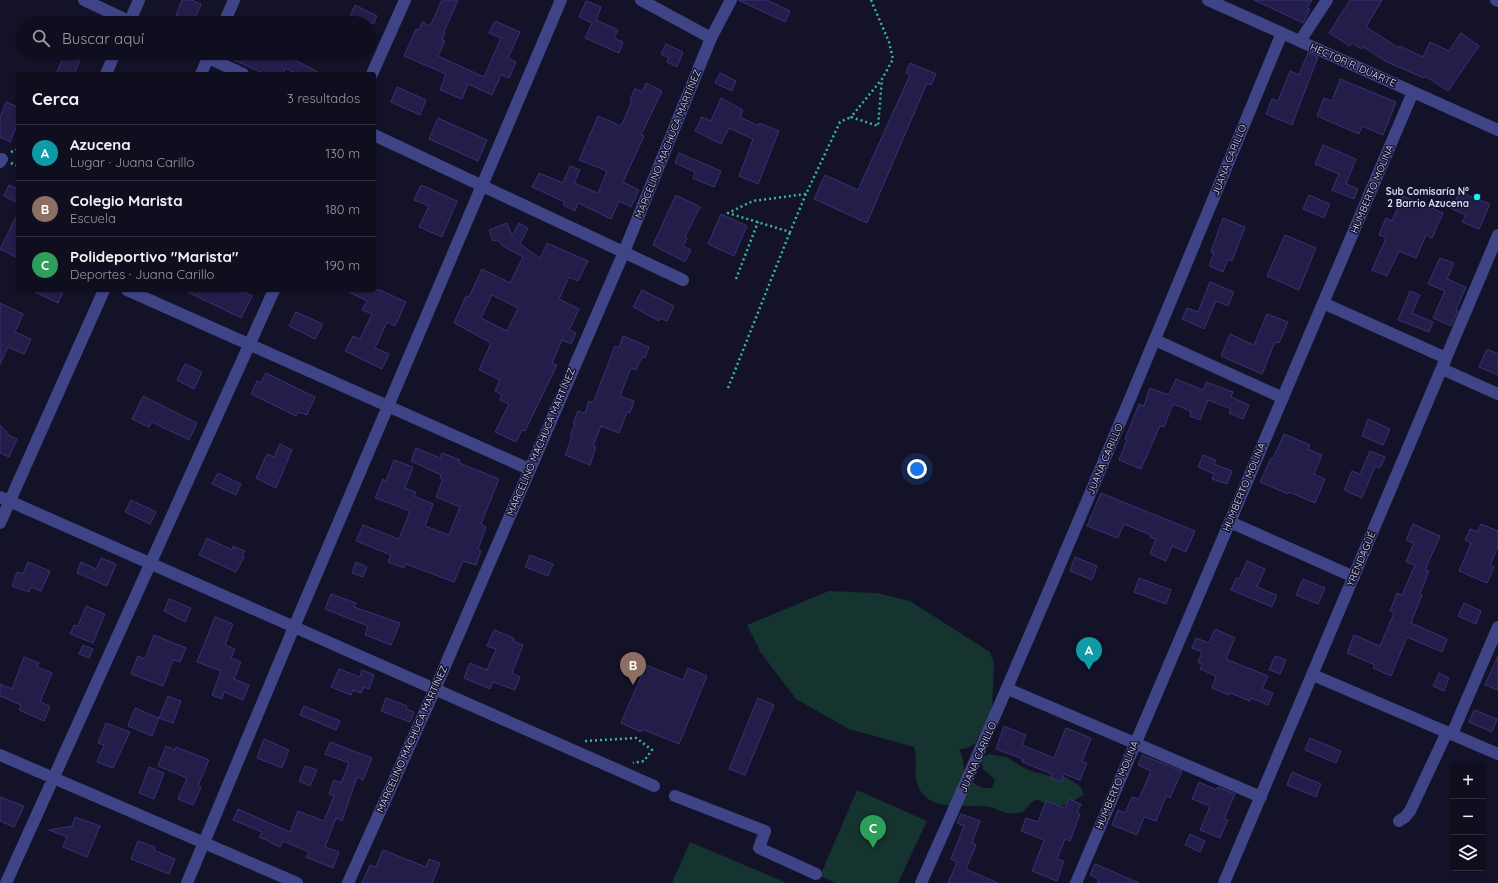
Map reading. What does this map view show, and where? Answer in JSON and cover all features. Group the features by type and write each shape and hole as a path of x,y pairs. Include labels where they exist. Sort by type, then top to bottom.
{"street":[{"path":"84,0 118,16"},
{"path":"133,16 139,0"},
{"path":"227,16 234,0"},
{"path":"373,72 405,0"},
{"path":"187,883 294,627 561,0"},
{"path":"641,0 711,38"},
{"name":"MARCELINO MACHUCA MARTÍNEZ","path":"348,883 435,689 624,252 711,38 731,0"},
{"name":"HECTOR R. DUARTE","path":"1208,0 1498,130"},
{"path":"1300,41 1327,0"},
{"name":"JUANA CARILLO","path":"922,883 1008,689 1282,33"},
{"path":"107,72 112,60"},
{"path":"201,72 204,60"},
{"path":"215,60 239,72"},
{"name":"HUMBERTO MOLINA","path":"1076,883 1413,92"},
{"path":"376,136 683,280"},
{"name":"YRENDAGÜÉ","path":"1224,883 1498,235"},
{"path":"0,523 5,499 103,292"},
{"path":"132,292 529,469"},
{"path":"6,883 273,292"},
{"path":"1323,303 1444,364 1498,394"},
{"path":"1155,340 1283,398"},
{"path":"5,499 654,786"},
{"path":"1230,522 1354,578"},
{"path":"1399,821 1410,811 1449,733 1498,627"},
{"path":"1313,675 1498,754"},
{"path":"1008,689 1261,797"},
{"path":"0,755 297,883"},
{"path":"675,796 765,831 760,848 816,874"}],"path":[{"path":"728,388 806,194 840,122 851,116 882,79 893,59 889,42 871,0"},
{"path":"851,116 878,126 882,79"},
{"path":"790,232 728,213 753,201 806,194"},
{"path":"736,279 758,222"},
{"path":"581,742 636,738 652,750 644,761 626,764"}],"green space":[{"path":"829,591 877,593 910,601 990,652 994,663 992,712 975,744 965,749 959,749 963,759 964,774 973,782 983,788 992,788 995,780 983,769 981,757 989,754 1006,757 1028,770 1057,778 1065,777 1080,786 1084,794 1070,803 1059,806 1049,805 1036,800 1023,812 1014,813 1005,813 990,807 950,806 940,804 931,801 924,795 918,786 916,781 916,757 914,747 849,729 796,699 761,653 747,625"},
{"path":"857,790 927,821 898,883 836,883 820,876"},
{"path":"690,842 787,883 672,883"}],"building":[{"path":"182,0 191,0 201,4 196,16 176,15"},
{"path":"442,0 458,0 444,32 445,33 442,40 445,41 438,56 484,77 501,38 489,33 495,21 520,32 508,58 516,62 509,78 501,75 492,95 468,84 462,99 440,90 446,74 404,56 416,29 419,30 422,22 430,26"},
{"path":"738,0 767,0 790,11 785,22"},
{"path":"1254,0 1312,0 1307,8 1310,9 1303,23"},
{"path":"1350,0 1382,0 1366,27 1399,48 1400,46 1423,57 1430,42 1449,51 1461,33 1479,46 1448,91 1425,76 1424,78 1387,62 1363,47 1361,49 1352,43 1350,46 1329,33"},
{"path":"586,1 601,7 596,20 618,30 614,38 623,42 619,53 585,38 592,23 579,17"},
{"path":"355,5 377,16 376,18 376,16 350,16"},
{"path":"666,44 683,52 677,67 667,62 669,58 661,54"},
{"path":"1308,53 1318,57 1292,125 1266,114 1272,99 1278,101 1290,71 1299,75"},
{"path":"62,60 80,60 75,72 57,72"},
{"path":"234,60 295,60 318,72 293,72 285,68 284,72 261,72"},
{"path":"910,63 936,74 931,85 927,83 867,223 814,199 825,175 858,190 910,75 906,73"},
{"path":"720,73 736,81 732,91 715,83"},
{"path":"1340,79 1396,102 1383,135 1362,126 1359,134 1317,116 1324,98 1332,101"},
{"path":"646,83 662,91 641,135 644,136 623,182 639,190 631,207 619,201 611,219 578,203 575,211 563,205 565,202 532,187 539,173 563,183 570,166 580,170 574,183 598,193 607,171 579,160 598,116 621,126 632,101 630,100 635,88 642,92"},
{"path":"397,87 426,100 420,115 391,102"},
{"path":"721,98 743,110 740,117 759,126 759,123 779,131 758,184 739,176 753,139 729,128 721,144 695,131 702,117 711,121"},
{"path":"6,102 16,106 16,127 10,142 0,137 0,117"},
{"path":"438,118 487,140 478,161 429,139"},
{"path":"1323,145 1356,159 1346,184 1358,189 1354,199 1332,190 1339,174 1315,164"},
{"path":"679,153 721,171 714,187 693,178 695,172 675,163"},
{"path":"9,185 16,188 16,202 4,196"},
{"path":"421,185 457,201 442,237 419,227 429,206 414,200"},
{"path":"1459,192 1490,204 1479,229 1462,222 1466,215 1452,209"},
{"path":"676,195 700,207 685,237 687,238 683,246 691,250 685,262 653,245"},
{"path":"1309,195 1330,204 1324,218 1303,209"},
{"path":"1403,196 1443,213 1432,238 1426,235 1416,258 1399,251 1387,276 1372,270 1386,238 1379,235 1386,218 1392,221"},
{"path":"721,214 747,226 734,256 708,244"},
{"path":"16,217 16,257 0,249"},
{"path":"1223,218 1245,227 1232,261 1228,259 1223,272 1209,266 1214,253 1211,252"},
{"path":"507,223 512,236 519,223 528,228 520,244 540,258 547,243 588,261 578,281 569,277 559,299 579,309 569,330 576,333 571,344 562,340 552,363 557,365 525,431 522,430 516,442 495,432 509,404 500,400 502,395 495,391 500,380 479,370 491,343 454,323 466,296 469,297 482,269 510,283 523,257 503,246 497,240 493,241 489,230","holes":["492,295 518,308 507,331 481,318"]},
{"path":"1285,235 1316,248 1299,290 1267,276"},
{"path":"1440,258 1454,263 1447,279 1466,287 1451,326 1433,318 1445,291 1428,284"},
{"path":"1210,282 1234,292 1228,306 1216,301 1204,329 1182,319 1187,308 1198,312"},
{"path":"376,290 380,290 406,302 395,326 387,322 375,348 389,354 382,369 345,351 353,336 360,339 372,314 362,310 367,301 349,292 376,292"},
{"path":"642,290 674,306 667,321 660,318 659,321 633,307"},
{"path":"1410,291 1420,295 1412,313 1433,322 1429,332 1398,320"},
{"path":"35,292 63,292 58,303"},
{"path":"188,292 244,292 252,296 241,318"},
{"path":"0,303 23,314 15,332 31,339 24,354 8,347 0,364"},
{"path":"296,312 323,324 315,339 289,326"},
{"path":"1267,314 1288,322 1279,343 1275,342 1262,374 1221,356 1230,334 1254,345"},
{"path":"623,336 649,347 645,358 642,357 636,370 631,368 620,396 634,401 630,413 627,412 619,433 601,426 593,446 596,447 590,465 565,455 572,437 570,436 578,411 585,413 589,401 593,403 615,346 619,348"},
{"path":"1487,349 1498,354 1498,375 1479,367"},
{"path":"185,364 202,372 194,389 177,380"},
{"path":"266,373 315,397 307,415 298,412 296,416 251,394 257,381 261,383"},
{"path":"1176,379 1203,390 1206,382 1233,392 1231,397 1249,405 1243,419 1229,413 1231,409 1208,400 1200,420 1190,416 1191,411 1173,404 1164,427 1160,426 1141,469 1119,460 1127,440 1125,439 1139,404 1144,406 1150,388 1169,395"},
{"path":"143,396 197,423 189,440 152,422 149,427 132,419"},
{"path":"1368,419 1390,429 1383,445 1362,436"},
{"path":"0,425 10,436 17,439 9,457 0,453"},
{"path":"1284,434 1310,445 1308,449 1322,455 1314,474 1325,479 1315,503 1289,492 1288,494 1260,482 1271,458 1273,459"},
{"path":"280,444 292,450 276,488 256,478 267,454 274,457"},
{"path":"416,448 440,458 442,453 460,460 459,463 499,479 481,524 486,527 478,549 481,551 476,565 463,561 454,582 406,564 404,568 388,562 391,555 356,541 363,525 399,539 410,511 375,498 383,479 386,481 394,460 413,467 405,488 416,492 414,496 433,504 425,526 449,535 460,507 436,497 443,479 440,478 441,475 411,461"},
{"path":"1370,451 1385,457 1380,468 1375,466 1362,498 1344,490 1352,471 1360,474"},
{"path":"1203,455 1216,460 1214,464 1232,471 1227,484 1212,479 1214,474 1198,467"},
{"path":"218,473 241,484 236,495 212,484"},
{"path":"1101,493 1195,531 1186,552 1172,546 1166,561 1150,554 1156,539 1150,537 1151,535 1124,524 1118,538 1087,526"},
{"path":"131,500 156,512 150,524 125,512"},
{"path":"1413,524 1440,536 1425,570 1429,571 1420,594 1422,595 1411,623 1447,639 1442,652 1407,637 1391,676 1373,668 1375,665 1347,653 1354,635 1380,646 1394,613 1390,611 1397,593 1402,595 1415,565 1406,562 1414,543 1406,540"},
{"path":"1481,524 1498,531 1498,546 1490,566 1494,567 1487,583 1459,571 1471,543 1465,540 1470,529 1478,532"},
{"path":"207,538 232,550 233,546 245,551 242,557 244,557 236,572 199,555"},
{"path":"530,555 553,564 548,576 525,567"},
{"path":"1075,557 1097,566 1092,580 1070,571"},
{"path":"101,558 116,564 107,586 77,573 81,562 96,569"},
{"path":"1247,561 1265,569 1257,587 1277,595 1272,607 1231,590 1236,578 1239,579"},
{"path":"28,562 50,571 41,591 31,587 29,592 12,586 17,572 23,574"},
{"path":"356,562 367,567 363,577 352,573"},
{"path":"1139,578 1171,590 1166,604 1134,592"},
{"path":"1303,579 1325,588 1318,604 1296,595"},
{"path":"331,594 356,603 354,607 400,623 391,645 365,635 368,626 325,609"},
{"path":"169,599 191,608 185,622 164,611"},
{"path":"1464,603 1481,611 1476,624 1458,616"},
{"path":"86,606 105,614 93,643 70,634 74,625 78,626"},
{"path":"215,617 233,624 225,645 235,649 231,658 241,662 234,679 249,685 243,700 224,692 222,699 212,695 221,671 197,662"},
{"path":"1215,629 1235,638 1226,659 1268,676 1262,689 1273,693 1268,705 1251,698 1250,701 1230,693 1229,695 1212,688 1216,676 1200,669 1202,664 1198,662 1202,652 1192,648 1196,638 1209,643"},
{"path":"494,630 514,638 513,641 523,645 512,673 520,677 515,690 493,682 490,689 464,678 470,663 487,670 496,649 487,646"},
{"path":"154,635 186,648 180,662 173,660 163,686 131,674 138,656 145,659"},
{"path":"83,645 93,649 89,658 79,654"},
{"path":"1275,656 1286,660 1280,674 1269,670"},
{"path":"1498,656 1498,690 1485,685"},
{"path":"24,657 39,663 37,667 52,673 40,702 50,706 44,721 19,710 21,705 0,696 0,684 12,689"},
{"path":"646,665 683,680 688,668 707,676 679,744 642,729 641,732 621,723"},
{"path":"339,669 360,677 362,670 374,675 369,689 364,687 361,693 353,690 351,695 331,687"},
{"path":"1439,673 1449,678 1444,691 1433,686"},
{"path":"168,696 181,701 173,723 159,718"},
{"path":"386,698 407,706 406,709 414,712 410,722 381,711"},
{"path":"758,698 774,705 745,775 729,769"},
{"path":"304,706 340,721 336,730 300,715"},
{"path":"135,708 159,718 152,736 128,726"},
{"path":"1474,710 1497,719 1492,732 1469,722"},
{"path":"106,723 130,732 113,768 97,762 104,745 98,743"},
{"path":"1004,726 1026,735 1022,745 1054,758 1066,728 1091,738 1082,762 1087,763 1080,780 1064,774 1062,782 1051,778 1052,774 1022,762 1023,759 996,749"},
{"path":"1310,738 1341,751 1336,763 1305,750"},
{"path":"264,739 289,750 282,768 257,758"},
{"path":"330,742 372,758 363,780 357,777 342,821 336,818 325,847 339,852 333,868 306,857 309,852 283,841 280,847 269,842 259,837 262,832 233,820 238,809 290,832 298,811 324,821 334,796 329,794 334,780 341,783 349,763 325,754"},
{"path":"166,746 175,750 176,747 209,760 198,786 201,787 193,805 178,799 187,778 158,766"},
{"path":"1142,755 1182,771 1170,798 1166,796 1156,821 1144,817 1137,835 1112,825 1118,810 1125,813 1132,797 1139,799 1151,771 1138,765"},
{"path":"305,766 317,770 310,786 299,781"},
{"path":"149,767 164,773 154,799 139,793"},
{"path":"1292,772 1321,784 1316,797 1287,785"},
{"path":"1199,782 1216,790 1218,787 1235,794 1224,819 1228,820 1220,838 1200,830 1210,806 1192,799"},
{"path":"0,797 24,806 14,827 0,821"},
{"path":"1069,799 1081,804 1077,813 1080,814 1070,841 1065,839 1057,859 1064,861 1057,881 1032,871 1044,840 1021,831 1026,818 1038,822 1046,801 1065,808"},
{"path":"961,814 980,821 972,843 976,845 966,869 998,883 948,883 957,862 951,859 964,826 957,823"},
{"path":"75,817 100,826 87,857 63,847 67,837 49,830 72,826"},
{"path":"1190,834 1205,841 1200,852 1185,845"},
{"path":"138,841 155,847 154,850 175,859 169,874 131,859"},
{"path":"383,850 426,867 429,859 440,863 432,883 362,883 370,865 376,867"},
{"path":"1095,864 1139,883 1097,883 1099,879 1090,875"}],"place":[{"name":"Sub Comisaría N° 2 Barrio Azucena","path":"1477,197"},
{"name":"Azucena","path":"1089,670"},
{"name":"Colegio Marista","path":"633,685"},
{"name":"Polideportivo \"Marista\"","path":"873,848"}]}
